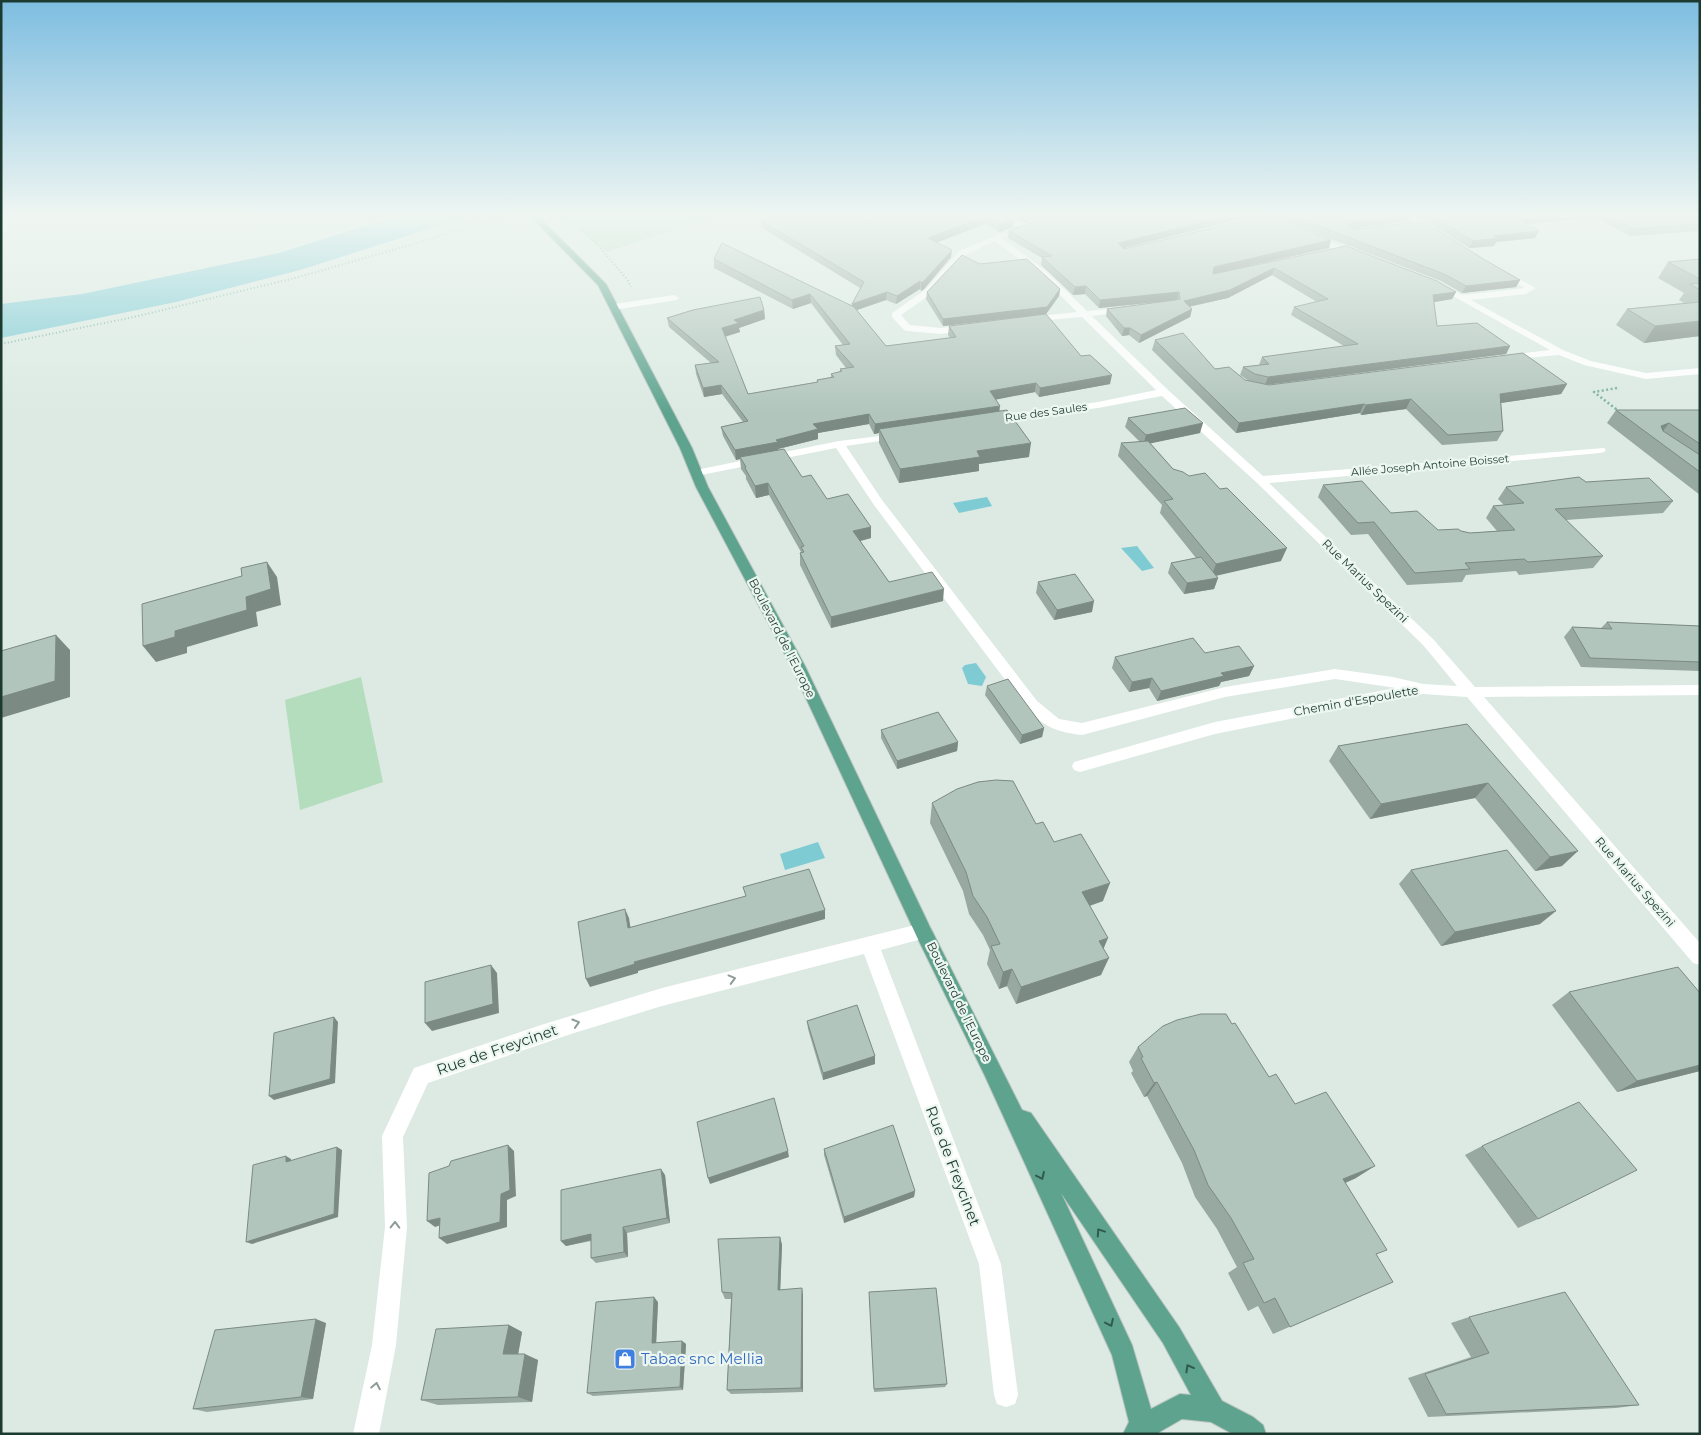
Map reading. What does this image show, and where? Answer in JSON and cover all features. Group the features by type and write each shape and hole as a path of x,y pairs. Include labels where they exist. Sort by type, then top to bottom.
{"main road":[{"name":"Boulevard de l'Europe","path":"599,281 686,448 696,473 798,666 923,931 999,1084 1124,1353 1139,1430"},
{"name":"Boulevard de l'Europe","path":"999,1084 1171,1335 1213,1410"},
{"path":"1139,1430 1180,1406 1213,1410 1244,1426 1254,1434"}],"street":[{"path":"937,281 928,292 895,315 907,328 941,331 978,327"},
{"name":"Rue Marius Spezini","path":"1051,281 1164,392 1260,480 1428,642 1700,958"},
{"path":"1462,298 1526,291 1532,288 1518,281"},
{"path":"1429,282 1560,352 1588,363 1621,372 1646,376 1700,371"},
{"path":"614,308 674,298"},
{"path":"1016,322 1135,308"},
{"path":"1501,359 1560,352"},
{"name":"Rue des Saules","path":"983,421 1098,405 1164,392"},
{"path":"696,473 839,444 916,432"},
{"path":"839,444 878,502 1032,705 1052,724 1082,729 1225,692 1335,674 1393,682 1423,689"},
{"name":"Allée Joseph Antoine Boisset","path":"1260,480 1600,450"},
{"name":"Chemin d'Espoulette","path":"1080,766 1214,728 1423,689 1471,692 1700,690"},
{"name":"Rue de Freycinet","path":"366,1434 384,1345 396,1227 392,1136 421,1075 532,1037 662,997 818,956 923,931"},
{"name":"Rue de Freycinet","path":"870,945 990,1264 1006,1395"}],"path":[{"path":"1,344 124,319 282,281"},
{"path":"628,281 640,303"},
{"path":"1621,372 1629,385 1594,392 1622,414"}],"green space":[{"path":"361,677 383,782 300,810 285,700"}],"water":[{"path":"145,281 258,281 176,302 1,338 1,304 82,294"},
{"path":"987,497 992,506 959,513 953,503"},
{"path":"1137,546 1154,568 1142,571 1121,548"},
{"path":"976,663 986,677 982,686 968,684 962,668 965,665"},
{"path":"818,842 825,858 785,870 780,854"}],"building":[{"path":"756,281 800,281 854,307 886,346 956,337 949,326 1046,314 1081,356 1090,355 1112,375 1040,388 1036,383 990,391 1000,406 875,424 869,414 813,424 818,429 776,440 778,442 735,450 721,427 748,421 721,385 703,388 695,365 719,362 667,318 693,310 760,297 764,310 734,320 739,323 722,328 748,394 818,382 817,380 834,377 831,374 842,371 840,369 854,367 835,346 850,344 810,294 792,300"},
{"path":"862,281 924,281 921,283 920,281 897,296 887,292 852,304 864,282"},
{"path":"937,281 1051,281 1060,289 1047,307 943,319 927,292"},
{"path":"1068,281 1248,281 1230,290 1184,301 1192,309 1141,335 1130,328 1124,328 1107,309 1180,299 1179,292 1100,300 1086,286 1075,287"},
{"path":"1297,281 1437,281 1456,292 1433,295 1437,326 1477,323 1510,346 1268,377 1255,374 1243,367 1269,364 1262,357 1358,344 1294,307 1328,299"},
{"path":"1457,281 1511,281 1466,286"},
{"path":"1700,283 1700,290 1690,284"},
{"path":"1700,302 1700,321 1655,326 1627,309"},
{"path":"1183,333 1215,369 1229,367 1245,380 1269,385 1523,353 1567,384 1500,394 1503,431 1448,435 1411,399 1364,404 1239,423 1155,340"},
{"path":"1185,408 1203,423 1146,435 1128,418"},
{"path":"1007,410 1031,443 977,451 980,457 900,469 879,429"},
{"path":"1616,410 1700,410 1700,444 1669,423 1661,426 1663,431 1700,455 1700,472"},
{"path":"1148,441 1173,469 1189,476 1205,473 1220,489 1227,488 1287,548 1216,564 1164,501 1173,499 1121,443"},
{"path":"784,449 802,477 811,475 827,499 848,494 871,527 853,531 889,582 932,572 944,589 831,617 800,553 804,552 801,547 804,546 768,483 755,486 740,457"},
{"path":"1579,477 1586,482 1649,478 1673,501 1555,509 1603,556 1528,562 1524,559 1465,563 1470,569 1415,573 1374,522 1358,523 1323,485 1362,481 1391,513 1417,511 1438,530 1458,529 1470,533 1515,530 1493,506 1524,503 1506,487"},
{"path":"1201,557 1218,578 1187,583 1171,563"},
{"path":"267,562 271,589 246,597 247,610 175,631 175,637 143,646 142,604 242,576 241,568"},
{"path":"1075,574 1094,601 1057,610 1038,582"},
{"path":"1607,622 1700,626 1700,662 1590,658 1572,627 1612,629"},
{"path":"56,635 55,681 1,697 1,651"},
{"path":"1193,638 1205,653 1239,646 1254,666 1221,673 1224,676 1161,691 1152,678 1132,682 1115,657"},
{"path":"1008,679 1044,728 1022,735 987,686"},
{"path":"938,712 958,742 897,761 881,730"},
{"path":"1467,724 1578,851 1550,857 1488,783 1381,804 1338,746"},
{"path":"1013,781 1036,824 1043,822 1054,842 1081,834 1110,883 1082,892 1108,938 1099,941 1109,958 1021,987 1012,969 1003,972 991,946 1000,944 987,917 973,896 966,872 932,803 957,789 978,782"},
{"path":"1507,850 1556,911 1455,932 1411,870"},
{"path":"809,869 825,910 634,962 635,964 586,979 578,922 625,909 628,928 746,896 743,887"},
{"path":"491,965 493,1004 425,1023 425,982"},
{"path":"1678,967 1700,993 1700,1065 1637,1081 1569,992"},
{"path":"857,1005 875,1056 823,1073 807,1021"},
{"path":"1201,1014 1226,1014 1232,1024 1235,1023 1269,1077 1276,1074 1295,1104 1326,1092 1375,1166 1343,1179 1387,1250 1376,1254 1393,1282 1290,1327 1275,1298 1264,1303 1243,1263 1254,1259 1231,1218 1208,1185 1194,1150 1157,1082 1154,1083 1141,1058 1143,1057 1138,1047 1163,1026 1177,1020"},
{"path":"334,1017 330,1079 269,1096 274,1033"},
{"path":"774,1098 788,1151 708,1178 697,1122"},
{"path":"1579,1102 1637,1170 1538,1219 1482,1146"},
{"path":"893,1125 915,1191 844,1217 824,1149"},
{"path":"508,1145 510,1190 501,1194 500,1222 439,1238 440,1218 427,1221 429,1173 449,1166 451,1161"},
{"path":"337,1147 334,1214 246,1242 253,1165 286,1156 286,1162"},
{"path":"661,1169 667,1218 623,1227 624,1252 591,1258 591,1234 561,1241 561,1190"},
{"path":"780,1237 778,1290 802,1288 801,1388 727,1390 732,1293 722,1292 718,1239"},
{"path":"936,1288 947,1384 874,1389 869,1292"},
{"path":"1565,1292 1639,1405 1446,1414 1425,1374 1489,1353 1469,1317"},
{"path":"654,1297 652,1343 682,1341 680,1387 587,1393 596,1302"},
{"path":"316,1319 301,1397 193,1409 215,1330"},
{"path":"509,1325 503,1354 525,1354 518,1397 421,1400 436,1329"}],"place":[{"name":"Tabac snc Mellia","path":"625,1359"}]}
